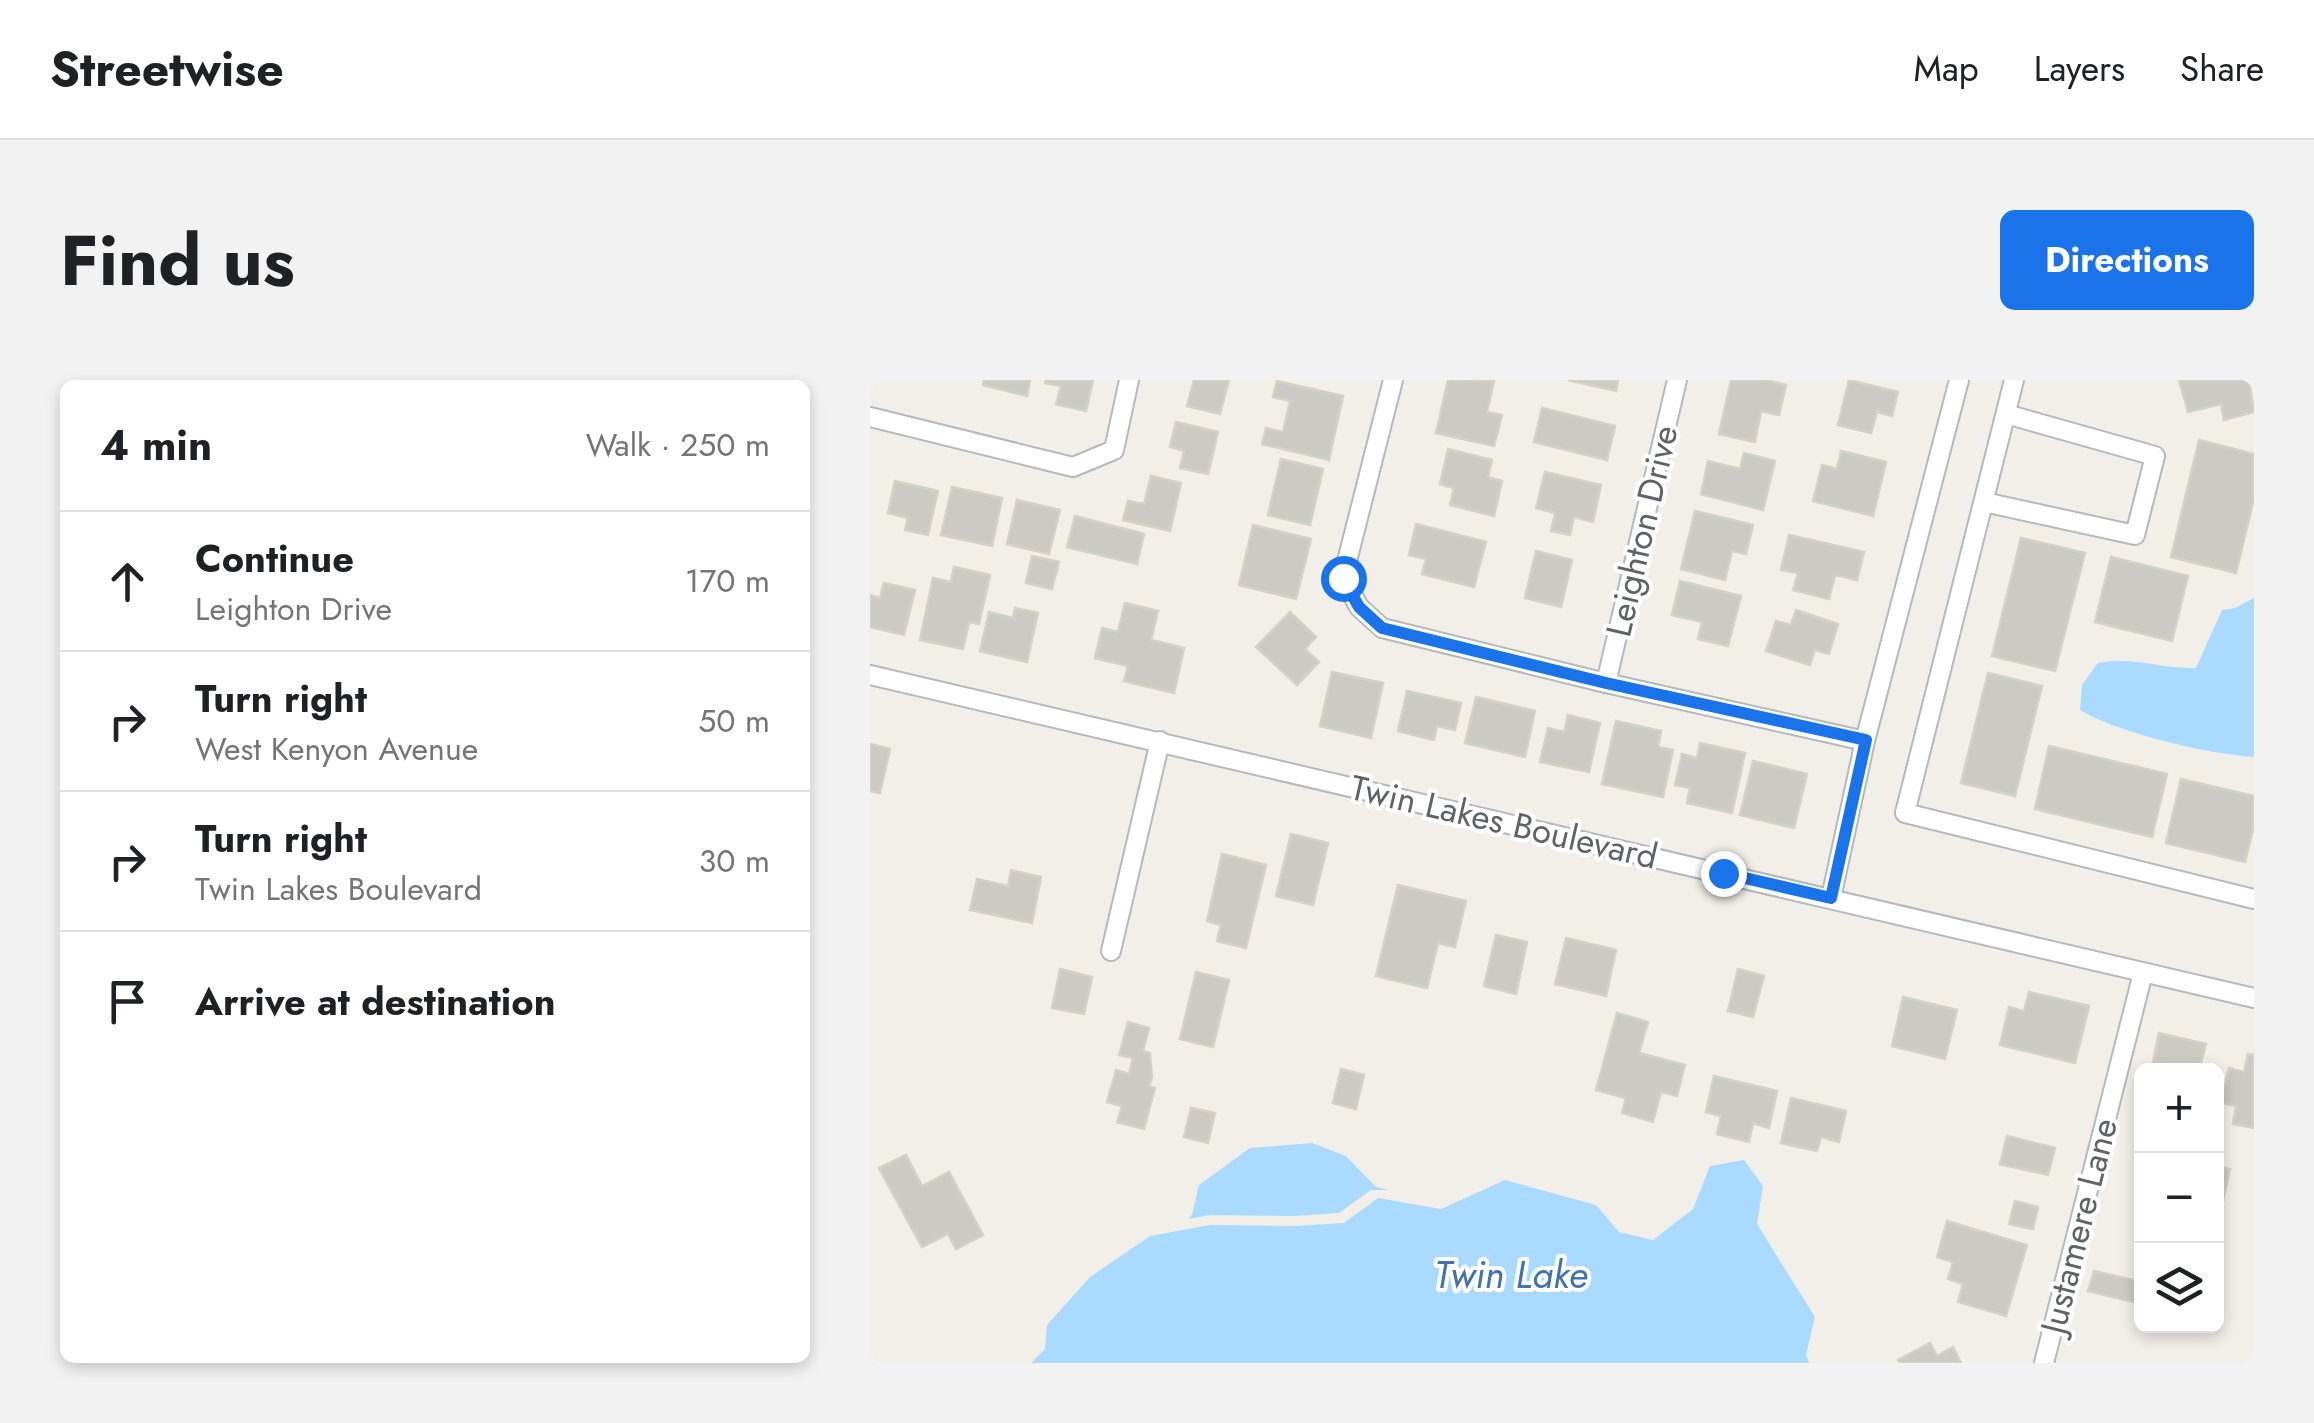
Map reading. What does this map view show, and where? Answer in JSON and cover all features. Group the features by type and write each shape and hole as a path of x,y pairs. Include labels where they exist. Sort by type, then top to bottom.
{"street":[{"path":"870,417 1073,466 1114,450 1129,380"},
{"name":"Leighton Drive","path":"1394,380 1343,578 1359,607 1382,628 1606,683 1866,740"},
{"name":"Leighton Drive","path":"1606,683 1677,380"},
{"path":"1831,898 1866,740 1959,380"},
{"path":"2014,380 1905,814 2254,899"},
{"path":"1984,502 2134,535 2156,456 2006,414"},
{"name":"Twin Lakes Boulevard","path":"870,675 2254,998"},
{"path":"1112,951 1160,741"},
{"name":"Justamere Lane","path":"2044,1363 2143,973"}],"water":[{"path":"2254,598 2254,757 2164,741 2117,727 2080,710 2082,685 2098,663 2123,661 2196,668 2222,610"},
{"path":"1312,1143 1346,1156 1376,1187 1389,1190 1371,1190 1339,1213 1210,1215 1188,1219 1199,1185 1250,1148"},
{"name":"Twin Lake","path":"1744,1160 1763,1186 1757,1224 1815,1317 1806,1355 1809,1363 1031,1363 1045,1349 1047,1325 1090,1277 1150,1236 1210,1225 1344,1223 1378,1198 1441,1209 1505,1180 1596,1205 1619,1232 1653,1240 1693,1209 1710,1166"}],"building":[{"path":"984,380 1030,380 1027,396 983,385"},
{"path":"1093,380 1086,411 1056,404 1061,386 1045,383"},
{"path":"1194,380 1229,380 1220,414 1187,406"},
{"path":"1448,380 1494,381 1487,412 1502,415 1494,446 1436,433"},
{"path":"1568,380 1618,380 1616,391"},
{"path":"1731,380 1765,380 1786,385 1779,415 1761,411 1755,442 1719,434"},
{"path":"1849,380 1898,392 1892,416 1877,412 1871,433 1838,425"},
{"path":"2179,380 2249,380 2254,412 2224,420 2221,404 2188,412"},
{"path":"1277,381 1343,396 1329,460 1262,444 1266,428 1283,432 1290,401 1273,397"},
{"path":"1542,408 1615,426 1607,460 1534,442"},
{"path":"1176,422 1218,432 1208,474 1180,468 1184,451 1170,447"},
{"path":"2199,440 2254,454 2254,498 2236,573 2171,557"},
{"path":"1448,449 1492,460 1488,477 1502,481 1494,516 1450,505 1454,488 1440,484"},
{"path":"1841,451 1886,462 1873,516 1813,501 1822,465 1837,469"},
{"path":"1744,453 1775,461 1763,510 1701,494 1708,461 1740,469"},
{"path":"1281,459 1323,469 1310,525 1268,515"},
{"path":"1545,472 1601,485 1593,522 1574,517 1570,535 1551,531 1555,513 1536,508"},
{"path":"1151,476 1181,483 1170,531 1123,520 1128,501 1144,504"},
{"path":"895,481 938,491 928,535 905,530 908,518 888,513"},
{"path":"952,487 1002,498 992,546 941,535"},
{"path":"1017,500 1060,510 1049,554 1007,544"},
{"path":"1695,511 1753,525 1746,554 1732,551 1725,580 1681,569"},
{"path":"1075,516 1144,534 1137,564 1067,547"},
{"path":"1416,524 1486,542 1474,587 1422,574 1426,559 1409,555"},
{"path":"1253,525 1311,539 1296,599 1239,585"},
{"path":"1789,535 1864,552 1857,580 1835,575 1829,599 1793,590 1798,573 1781,570"},
{"path":"2021,538 2085,553 2055,671 1992,656"},
{"path":"1536,551 1572,560 1561,607 1525,598"},
{"path":"1032,556 1059,562 1052,589 1026,583"},
{"path":"2111,557 2188,576 2172,641 2095,622"},
{"path":"954,567 990,575 979,624 969,622 963,649 920,640 933,578 951,582"},
{"path":"1680,581 1741,596 1728,646 1698,639 1702,622 1672,615"},
{"path":"884,583 915,590 904,635 870,627 870,595 880,598"},
{"path":"1125,603 1158,611 1151,640 1184,648 1174,693 1124,681 1128,666 1095,658 1102,628 1118,632"},
{"path":"1015,608 1038,613 1027,662 980,651 989,612 1013,618"},
{"path":"1796,610 1838,624 1829,654 1815,650 1810,665 1766,651 1776,621 1791,625"},
{"path":"1290,612 1316,637 1305,649 1319,662 1297,685 1256,647"},
{"path":"1332,672 1383,683 1371,738 1320,726"},
{"path":"1988,673 2042,686 2015,796 1961,783"},
{"path":"1407,691 1461,703 1455,730 1437,726 1434,740 1398,731"},
{"path":"1476,697 1535,711 1525,757 1465,743"},
{"path":"1568,715 1600,723 1589,772 1540,762 1548,728 1564,732"},
{"path":"1616,721 1661,731 1658,747 1673,750 1663,797 1602,784"},
{"path":"1700,743 1745,753 1732,813 1687,803 1690,788 1675,785 1682,754 1697,758"},
{"path":"870,744 890,749 880,793 870,791"},
{"path":"2049,746 2167,774 2152,837 2035,809"},
{"path":"1753,761 1807,774 1794,828 1740,815"},
{"path":"2181,779 2254,796 2254,825 2245,862 2166,843"},
{"path":"1291,834 1328,843 1313,905 1276,896"},
{"path":"1222,854 1266,865 1246,948 1217,941 1221,925 1207,921"},
{"path":"1011,870 1041,877 1032,923 970,910 977,879 1008,886"},
{"path":"1398,885 1466,901 1455,947 1438,943 1427,988 1376,976"},
{"path":"1496,935 1527,942 1516,994 1484,986"},
{"path":"1566,938 1616,950 1606,996 1555,984"},
{"path":"1060,969 1092,977 1084,1014 1052,1008"},
{"path":"1738,969 1764,976 1753,1017 1728,1011"},
{"path":"1196,972 1229,980 1213,1047 1180,1039"},
{"path":"2029,992 2089,1006 2075,1063 2000,1045 2009,1007 2024,1011"},
{"path":"1903,997 1957,1010 1945,1059 1892,1046"},
{"path":"1617,1013 1648,1022 1639,1053 1685,1065 1677,1096 1661,1092 1653,1122 1622,1113 1626,1098 1596,1090"},
{"path":"1128,1022 1149,1028 1143,1051 1150,1053 1149,1086 1155,1088 1144,1129 1117,1122 1122,1106 1107,1102 1116,1070 1129,1074 1133,1058 1119,1055"},
{"path":"2159,1033 2206,1044 2201,1063 2153,1062"},
{"path":"2248,1054 2254,1055 2254,1128 2233,1124 2236,1106 2224,1104 2229,1068 2244,1072"},
{"path":"1341,1069 1364,1075 1356,1109 1333,1103"},
{"path":"1714,1076 1777,1091 1769,1128 1753,1123 1749,1142 1717,1134 1721,1116 1706,1112"},
{"path":"1791,1098 1846,1111 1839,1142 1821,1137 1817,1151 1781,1143"},
{"path":"1191,1108 1215,1113 1208,1143 1184,1137"},
{"path":"2007,1136 2055,1148 2048,1175 2000,1164"},
{"path":"906,1155 922,1186 949,1172 983,1235 956,1249 948,1234 922,1247 879,1168"},
{"path":"2224,1168 2230,1169 2224,1196"},
{"path":"2015,1201 2038,1207 2033,1229 2009,1224"},
{"path":"1947,1221 2027,1245 2006,1316 1958,1302 1963,1284 1948,1279 1953,1262 1937,1257"},
{"path":"2094,1271 2134,1280 2134,1302 2088,1291"},
{"path":"1930,1343 1937,1356 1953,1347 1961,1363 1898,1360"}],"route":[{"path":"1343,578 1359,607 1382,628 1606,683 1866,740 1831,898 1723,873"}]}
